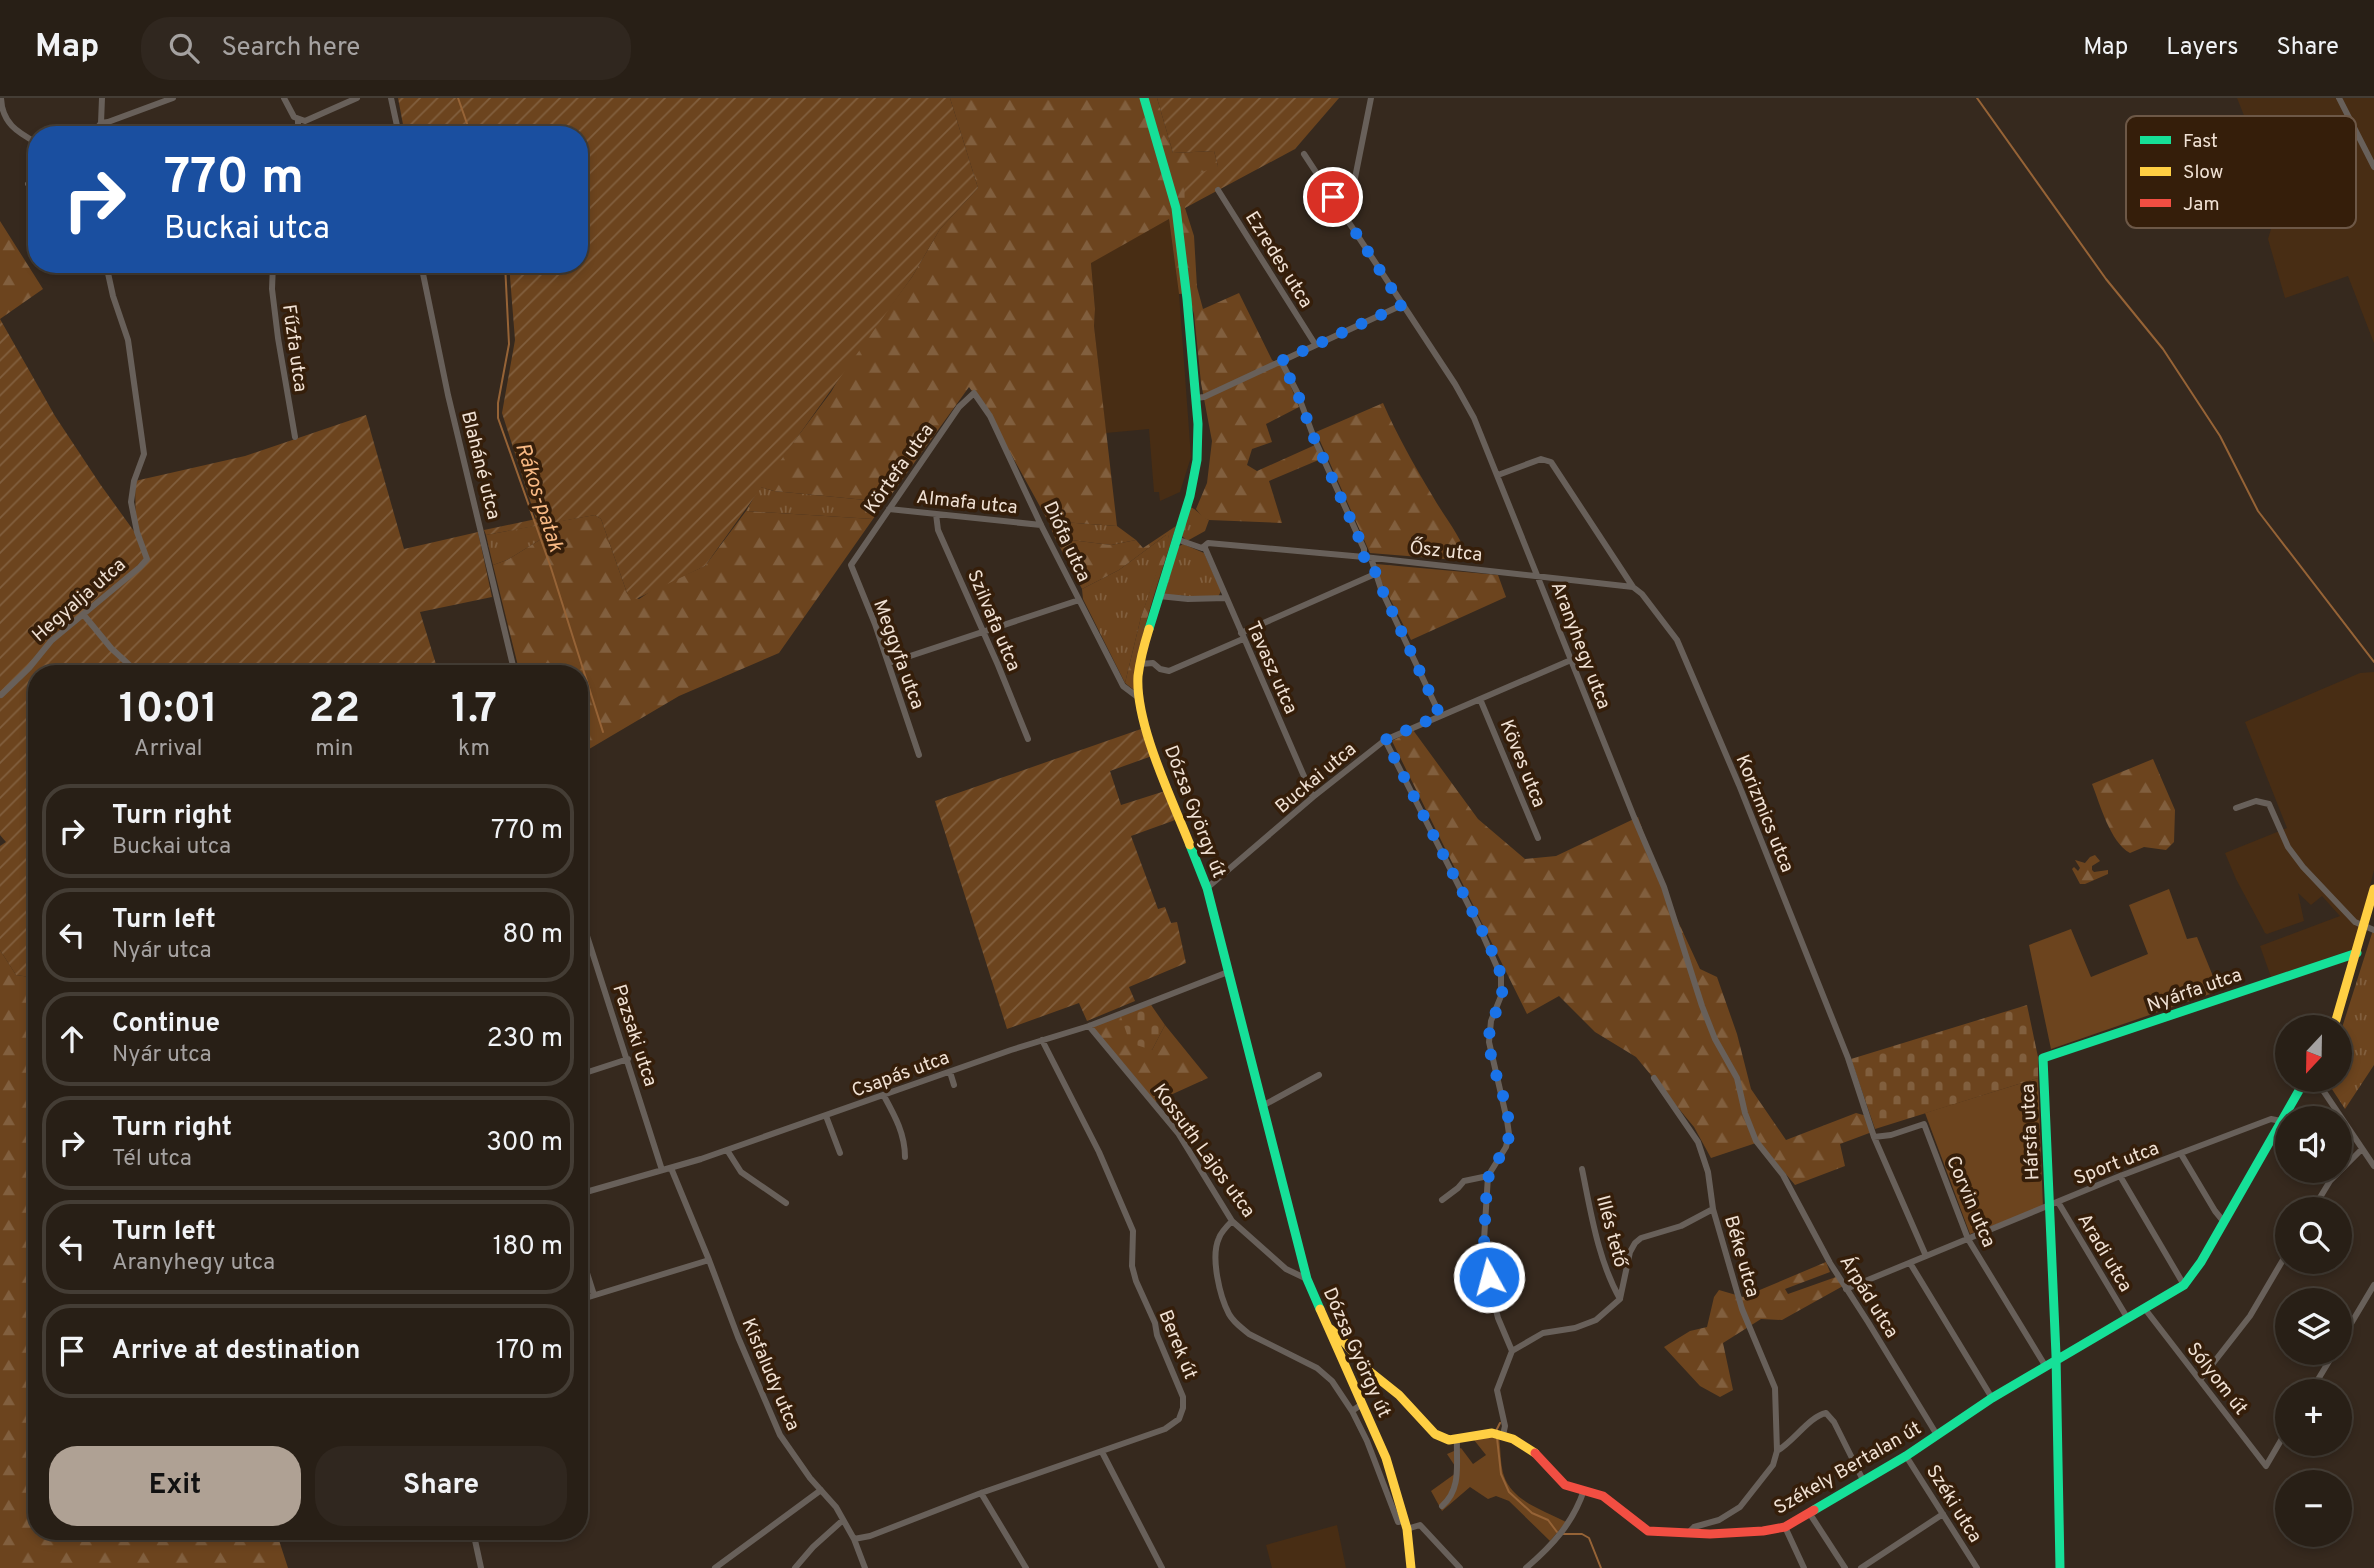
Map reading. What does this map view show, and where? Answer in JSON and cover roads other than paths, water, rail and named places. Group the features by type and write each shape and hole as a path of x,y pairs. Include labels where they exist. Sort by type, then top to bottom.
{"street":[{"path":"1,98 3,114 11,126 28,137"},
{"path":"98,126 101,122 102,98"},
{"path":"101,122 108,122 173,98"},
{"path":"284,98 291,114 298,120 315,118 357,98"},
{"path":"391,98 397,126"},
{"name":"Dózsa György út","path":"1144,98 1176,208 1187,299 1198,444 1195,476 1140,664 1139,698 1148,736 1207,888 1307,1279 1386,1458 1406,1525 1411,1568"},
{"path":"1344,214 1355,178 1371,98"},
{"path":"2339,98 2348,116"},
{"path":"298,120 298,126"},
{"path":"2356,132 2374,167"},
{"name":"Aranyhegy utca","path":"1304,154 1465,401 1498,475 1664,887 1702,1006 1715,1039 1737,1078 1749,1124 1756,1141 1780,1171"},
{"name":"Ezredes utca","path":"1218,190 1315,344"},
{"name":"Hegyalja utca","path":"31,665 51,641 147,559 137,532 131,502 134,481 144,454 128,340 109,273"},
{"name":"Fűzfa utca","path":"273,273 278,338 295,437"},
{"name":"Blaháné utca","path":"423,273 448,396 513,665"},
{"path":"1196,398 1204,397 1402,305"},
{"path":"1281,361 1440,715"},
{"name":"Körtefa utca","path":"851,565 959,407 974,393"},
{"name":"Diófa utca","path":"974,393 990,416 1041,525 1123,686 1139,698"},
{"name":"Korizmics utca","path":"1498,475 1541,459 1551,462 1633,587 1642,594 1677,640 1739,785 1848,1058 1874,1137 1926,1255"},
{"name":"Almafa utca","path":"888,509 1041,525"},
{"name":"Szilvafa utca","path":"936,514 938,530 1028,739"},
{"name":"Ősz utca","path":"1176,539 1205,548 1208,543 1367,557 1633,587"},
{"name":"Tavasz utca","path":"1205,548 1313,797"},
{"name":"Meggyfa utca","path":"851,565 889,663 919,755"},
{"path":"1140,664 1153,663 1160,669 1169,671 1375,575"},
{"path":"1159,596 1188,599 1226,598"},
{"path":"889,663 920,651 984,634 1079,600"},
{"path":"83,614 129,665"},
{"name":"Buckai utca","path":"1207,888 1313,797 1385,740 1571,660"},
{"name":"Hegyalja utca","path":"1,695 28,668"},
{"name":"Köves utca","path":"1480,699 1538,838"},
{"path":"1385,740 1502,976 1501,996 1491,1021 1489,1042 1509,1134 1506,1147 1488,1176 1485,1251 1498,1318 1512,1351"},
{"path":"2236,808 2256,801 2269,804 2288,847 2315,881 2355,922 2374,930"},
{"path":"2338,1015 2374,889"},
{"name":"Pazsaki utca","path":"588,938 662,1170"},
{"name":"Nyárfa utca","path":"2043,1058 2357,953"},
{"name":"Csapás utca","path":"588,1191 682,1165 1089,1026 1228,972"},
{"name":"Kossuth Lajos utca","path":"1089,1026 1178,1133 1232,1221 1286,1269 1307,1279"},
{"name":"Berek út","path":"854,1539 870,1536 981,1493 1172,1426 1181,1414 1183,1396 1132,1266 1133,1231 1099,1152 1042,1040"},
{"name":"Hársfa utca","path":"2043,1058 2054,1203 2060,1568"},
{"path":"588,1071 628,1059"},
{"path":"950,1072 954,1085"},
{"path":"1264,1105 1319,1075"},
{"name":"Béke utca","path":"1654,1078 1698,1142 1708,1172 1713,1209 1742,1309 1775,1388 1777,1451"},
{"path":"2324,1092 2374,1166"},
{"path":"884,1096 900,1128 905,1157"},
{"path":"826,1116 840,1153"},
{"name":"Sport utca","path":"1846,1289 2120,1176 2271,1119 2275,1120"},
{"name":"Corvin utca","path":"1874,1137 1891,1135 1924,1124 1968,1239 2046,1367"},
{"name":"Székely Bertalan út","path":"1503,1435 1527,1446 1565,1485 1612,1501 1648,1531 1735,1533 1785,1527 1906,1456 2056,1358 2184,1285 2201,1262 2275,1132"},
{"path":"2320,1197 2330,1181 2362,1149"},
{"path":"727,1150 741,1172 786,1203"},
{"path":"2181,1154 2224,1222"},
{"path":"676,1177 682,1165"},
{"name":"Kisfaludy utca","path":"671,1168 780,1435 843,1520 854,1539 864,1568"},
{"name":"Illés tető","path":"1582,1169 1595,1233 1611,1284 1620,1299"},
{"name":"Árpád utca","path":"1780,1171 1830,1263 1937,1435"},
{"path":"1442,1200 1464,1181 1488,1176"},
{"path":"2120,1176 2184,1285"},
{"name":"Aradi utca","path":"2054,1203 2128,1319"},
{"path":"1327,1327 1340,1337 1369,1371 1399,1395 1435,1434 1449,1440 1486,1434 1503,1435 1505,1426 1497,1390 1512,1351 1543,1333 1575,1328 1596,1320 1620,1299 1630,1252 1635,1243 1641,1238 1681,1226 1713,1209"},
{"path":"1232,1221 1221,1233 1216,1245 1220,1289 1229,1314 1250,1334 1317,1368 1332,1381 1352,1410 1362,1405"},
{"path":"588,1297 709,1260"},
{"path":"1910,1263 1992,1398"},
{"path":"2200,1380 2250,1316 2275,1273"},
{"path":"588,1276 594,1295"},
{"path":"2352,1322 2374,1285"},
{"name":"Sólyom út","path":"2145,1309 2266,1466 2275,1451"},
{"name":"Dózsa György út","path":"1352,1410 1367,1441 1392,1510 1398,1522 1406,1525"},
{"path":"1688,1533 1694,1527 1720,1520 1740,1507 1771,1468 1777,1451 1821,1414 1826,1413 1834,1422 1863,1480"},
{"path":"1442,1506 1450,1498 1457,1477 1458,1440"},
{"path":"1102,1452 1162,1568"},
{"name":"Széki utca","path":"1906,1456 1977,1568"},
{"path":"715,1568 821,1490"},
{"path":"1526,1568 1564,1530 1577,1512 1584,1490"},
{"path":"981,1493 1026,1568"},
{"path":"1810,1514 1845,1568"},
{"path":"1861,1568 1943,1514"},
{"path":"796,1568 813,1547 843,1520"},
{"path":"1406,1525 1420,1525 1460,1568"},
{"path":"1785,1527 1804,1568"},
{"path":"475,1540 481,1568"}],"waterway":[{"name":"Rákos-patak","path":"458,98 468,126"},
{"path":"1977,98 2106,279 2163,349 2220,436 2258,511 2374,662"},
{"name":"Rákos-patak","path":"505,273 509,344 498,403 498,418 582,665"},
{"name":"Rákos-patak","path":"588,685 603,732"},
{"path":"1496,1431 1500,1423"},
{"path":"1497,1438 1501,1474 1509,1492 1532,1513 1548,1520 1557,1532"},
{"path":"1563,1534 1582,1534 1589,1538 1601,1568"}]}
